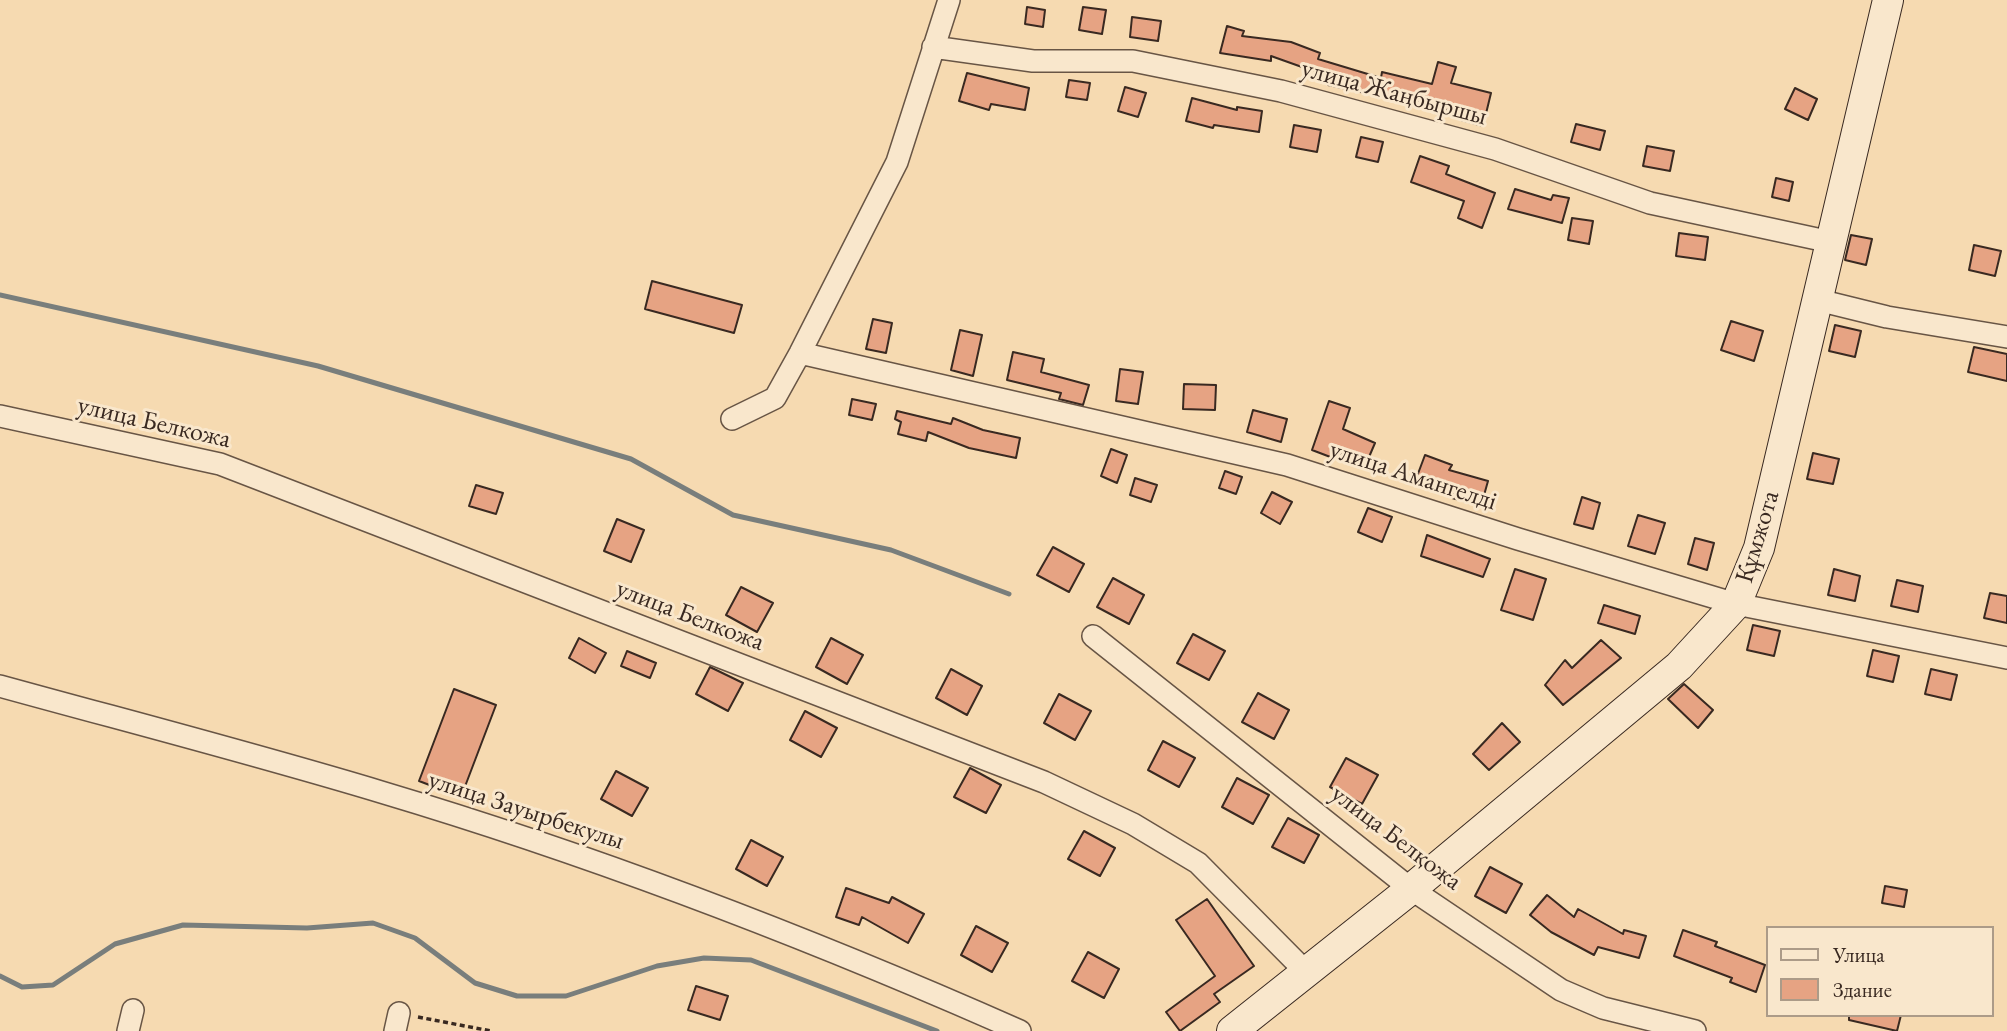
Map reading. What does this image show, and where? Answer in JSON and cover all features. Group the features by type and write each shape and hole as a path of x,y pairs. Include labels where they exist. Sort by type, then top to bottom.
{"street":[{"path":"732,419 775,398 800,353 897,162 949,0"},
{"name":"Құмжота","path":"1232,1031 1411,889 1679,666 1736,604 1759,548 1888,0"},
{"name":"улица Жаңбыршы","path":"933,47 1033,61 1133,61 1282,92 1495,149 1650,203 1831,242"},
{"path":"1818,300 1887,317 2007,337"},
{"name":"улица Амангелді","path":"800,353 1287,464 1518,539 1736,604 2007,658"},
{"name":"улица Белкожа","path":"0,416 220,464 1044,782 1133,824 1198,863 1307,972"},
{"name":"улица Белқожа","path":"1093,636 1411,889 1561,990 1604,1008 1695,1031"},
{"name":"улица Зауырбекулы","path":"0,686 382,792 645,879 899,977 1020,1031"}],"path":[{"path":"397,1022 491,1031"}],"building":[{"path":"1027,7 1045,10 1043,27 1025,24"},
{"path":"1083,7 1106,10 1102,34 1079,30"},
{"path":"1132,17 1161,21 1158,41 1130,37"},
{"path":"1227,26 1244,31 1242,36 1291,42 1320,53 1318,59 1381,78 1382,72 1432,84 1438,62 1456,67 1451,83 1491,93 1483,126 1461,120 1462,114 1403,97 1402,101 1328,85 1330,77 1271,56 1271,61 1220,53"},
{"path":"967,73 1029,88 1025,110 991,104 989,110 959,101"},
{"path":"1069,80 1090,83 1087,100 1066,97"},
{"path":"1125,87 1146,93 1138,117 1118,111"},
{"path":"1795,88 1817,99 1808,120 1785,109"},
{"path":"1192,98 1237,110 1237,107 1262,111 1259,132 1214,125 1213,128 1186,121"},
{"path":"1576,124 1605,131 1600,150 1571,142"},
{"path":"1294,125 1321,130 1317,152 1290,147"},
{"path":"1361,137 1383,142 1378,162 1356,157"},
{"path":"1647,146 1674,151 1670,171 1643,166"},
{"path":"1420,156 1449,166 1446,174 1495,193 1482,228 1458,218 1464,201 1411,182"},
{"path":"1776,178 1793,182 1789,201 1772,197"},
{"path":"1515,189 1551,200 1553,195 1569,198 1562,223 1508,209"},
{"path":"1572,218 1593,221 1589,244 1568,240"},
{"path":"1679,233 1708,237 1705,260 1676,256"},
{"path":"1851,235 1872,239 1866,265 1845,260"},
{"path":"1974,245 2001,251 1995,276 1969,270"},
{"path":"652,281 742,305 734,333 645,309"},
{"path":"873,319 892,323 886,353 866,349"},
{"path":"1731,321 1763,331 1754,361 1721,350"},
{"path":"1835,325 1861,331 1855,357 1829,351"},
{"path":"960,330 982,335 973,376 951,370"},
{"path":"1974,347 2007,354 2007,381 1968,372"},
{"path":"1013,352 1044,359 1041,372 1089,385 1083,405 1059,399 1061,393 1007,380"},
{"path":"1120,369 1143,372 1138,404 1116,401"},
{"path":"1184,384 1216,385 1215,410 1183,409"},
{"path":"852,399 876,404 872,420 849,415"},
{"path":"1329,401 1350,408 1343,429 1375,443 1366,464 1335,451 1333,458 1312,450"},
{"path":"1253,410 1287,419 1281,442 1247,432"},
{"path":"897,411 951,424 953,418 983,430 1020,438 1016,458 969,448 928,432 926,441 898,434 901,422 895,419"},
{"path":"1111,449 1127,455 1117,483 1101,476"},
{"path":"1813,453 1839,459 1833,484 1807,479"},
{"path":"1425,455 1452,465 1449,470 1488,481 1481,506 1452,498 1454,492 1416,479"},
{"path":"1225,471 1242,477 1236,494 1219,488"},
{"path":"1135,478 1157,485 1151,502 1130,495"},
{"path":"476,485 503,493 496,514 469,506"},
{"path":"1272,492 1292,502 1280,524 1261,513"},
{"path":"1582,497 1600,503 1593,529 1574,524"},
{"path":"1368,508 1392,517 1382,542 1358,532"},
{"path":"1638,515 1665,523 1655,554 1628,546"},
{"path":"617,519 644,530 631,562 604,551"},
{"path":"1427,535 1490,559 1483,577 1421,556"},
{"path":"1695,538 1714,543 1707,570 1688,564"},
{"path":"1053,547 1084,564 1069,592 1037,575"},
{"path":"1515,569 1546,579 1533,620 1501,610"},
{"path":"1834,569 1860,576 1855,601 1828,595"},
{"path":"1113,578 1144,595 1129,624 1097,607"},
{"path":"1897,580 1923,586 1918,612 1891,606"},
{"path":"741,587 773,603 757,632 726,615"},
{"path":"1990,593 2007,596 2007,623 1984,618"},
{"path":"1604,605 1640,616 1635,634 1598,623"},
{"path":"1753,625 1780,631 1774,656 1747,650"},
{"path":"1193,634 1225,651 1209,680 1177,663"},
{"path":"579,638 606,653 595,673 569,658"},
{"path":"831,638 863,655 847,684 816,667"},
{"path":"1601,640 1621,658 1563,705 1545,685 1565,660 1572,668"},
{"path":"1873,650 1899,656 1893,682 1867,676"},
{"path":"627,651 656,663 650,678 621,666"},
{"path":"710,667 743,683 728,711 696,694"},
{"path":"951,669 982,686 967,715 936,698"},
{"path":"1931,669 1957,675 1951,700 1925,694"},
{"path":"1684,684 1713,710 1698,728 1668,699"},
{"path":"454,689 496,705 461,797 419,781"},
{"path":"1258,693 1289,710 1274,739 1242,722"},
{"path":"1059,694 1091,711 1075,740 1044,723"},
{"path":"805,711 837,728 821,757 790,740"},
{"path":"1502,723 1520,742 1489,770 1473,754"},
{"path":"1163,741 1195,758 1179,787 1148,770"},
{"path":"1346,758 1378,775 1362,804 1330,787"},
{"path":"970,768 1001,785 986,813 954,797"},
{"path":"616,771 648,788 632,816 601,799"},
{"path":"1237,778 1269,795 1253,824 1222,807"},
{"path":"1288,818 1319,835 1304,863 1272,847"},
{"path":"1084,831 1115,848 1100,876 1068,859"},
{"path":"751,840 783,857 767,886 736,869"},
{"path":"1490,867 1522,884 1506,913 1475,896"},
{"path":"1885,886 1907,890 1904,907 1882,903"},
{"path":"846,888 889,903 892,897 924,914 908,943 862,917 859,925 836,917"},
{"path":"1547,895 1574,917 1578,909 1623,934 1624,930 1646,936 1639,958 1598,947 1594,955 1551,932 1530,915"},
{"path":"1207,899 1254,966 1214,994 1220,1002 1180,1031 1166,1012 1215,976 1176,920"},
{"path":"976,926 1008,943 992,972 961,955"},
{"path":"1683,930 1717,942 1715,946 1765,965 1756,992 1730,982 1732,978 1674,956"},
{"path":"1088,952 1119,969 1104,998 1072,981"},
{"path":"696,986 728,996 720,1020 688,1010"},
{"path":"1849,1017 1900,1017 1897,1031 1849,1020"}],"waterway":[{"path":"0,295 318,366 631,459 733,515 891,550 1009,594"},
{"path":"0,976 22,987 53,985 115,944 183,925 307,928 373,923 415,938 475,983 517,996 566,996 657,966 704,958 751,960 937,1031"}]}
